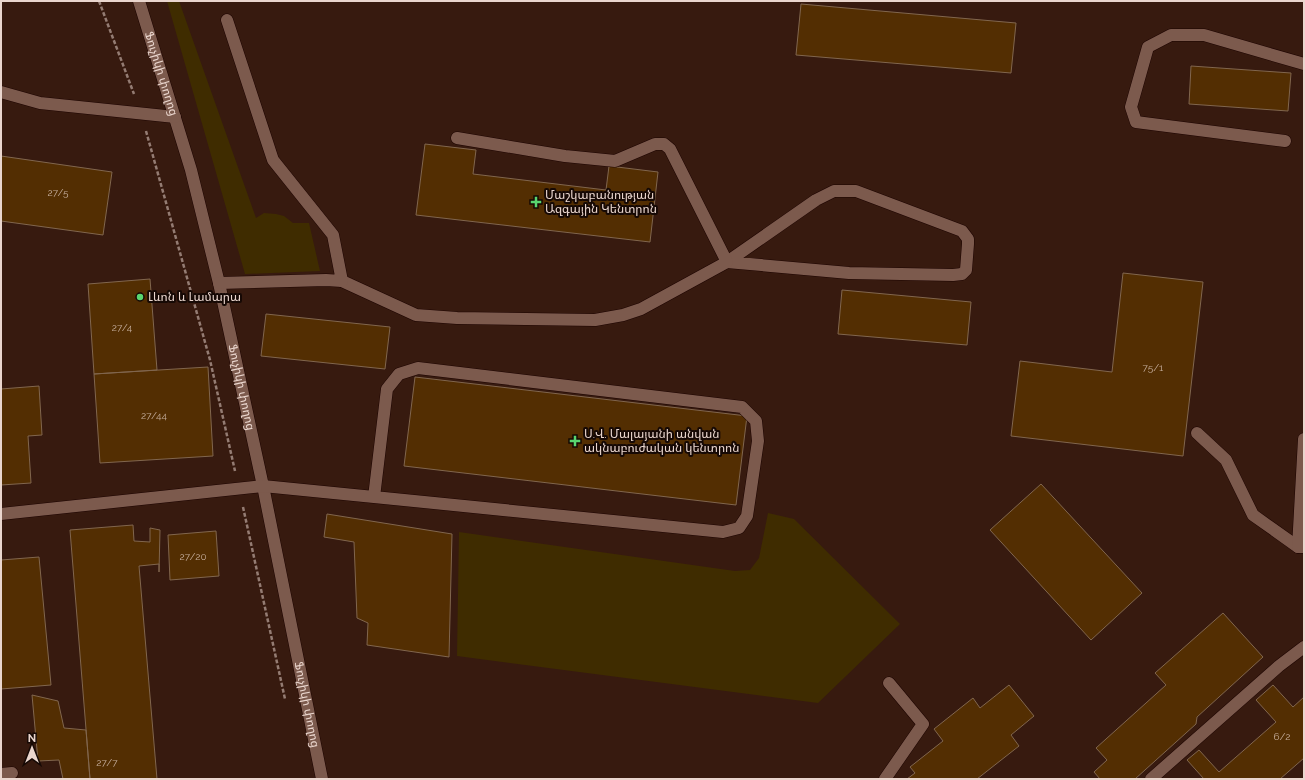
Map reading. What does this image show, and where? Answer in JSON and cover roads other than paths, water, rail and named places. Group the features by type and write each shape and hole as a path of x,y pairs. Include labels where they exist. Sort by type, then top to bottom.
{"street":[{"name":"Ֆուչիկի փողոց","path":"140,1 191,170 219,283 263,486 322,779"},
{"path":"227,20 273,160 333,235 342,281"},
{"path":"1285,141 1136,122 1131,107 1148,47 1171,35 1204,35 1304,64"},
{"path":"1,92 40,103 175,117"},
{"path":"457,138 565,156 615,161 655,144 664,144 670,149 727,262"},
{"path":"219,283 326,280 342,281 416,315 457,318 595,320 624,315 641,309 727,262 816,200 834,191 856,191 962,231 968,239 966,270 962,274 953,275 849,272 727,262"},
{"path":"1,514 263,486 723,532 739,528 747,516 758,441 756,420 742,407 418,368 399,374 387,389 374,497"},
{"path":"1197,433 1226,460 1253,515 1301,547"},
{"path":"1301,547 1304,439"},
{"path":"1151,779 1279,666 1304,647"},
{"path":"885,779 924,724 889,683"}],"place":[{"name":"Մաշկաբանության Ազգային Կենտրոն","path":"536,202"},
{"name":"Լևոն և Լամարա","path":"140,297"},
{"name":"Ս.Վ. Մալայանի անվան ակնաբուժական կենտրոն","path":"575,441"}]}
